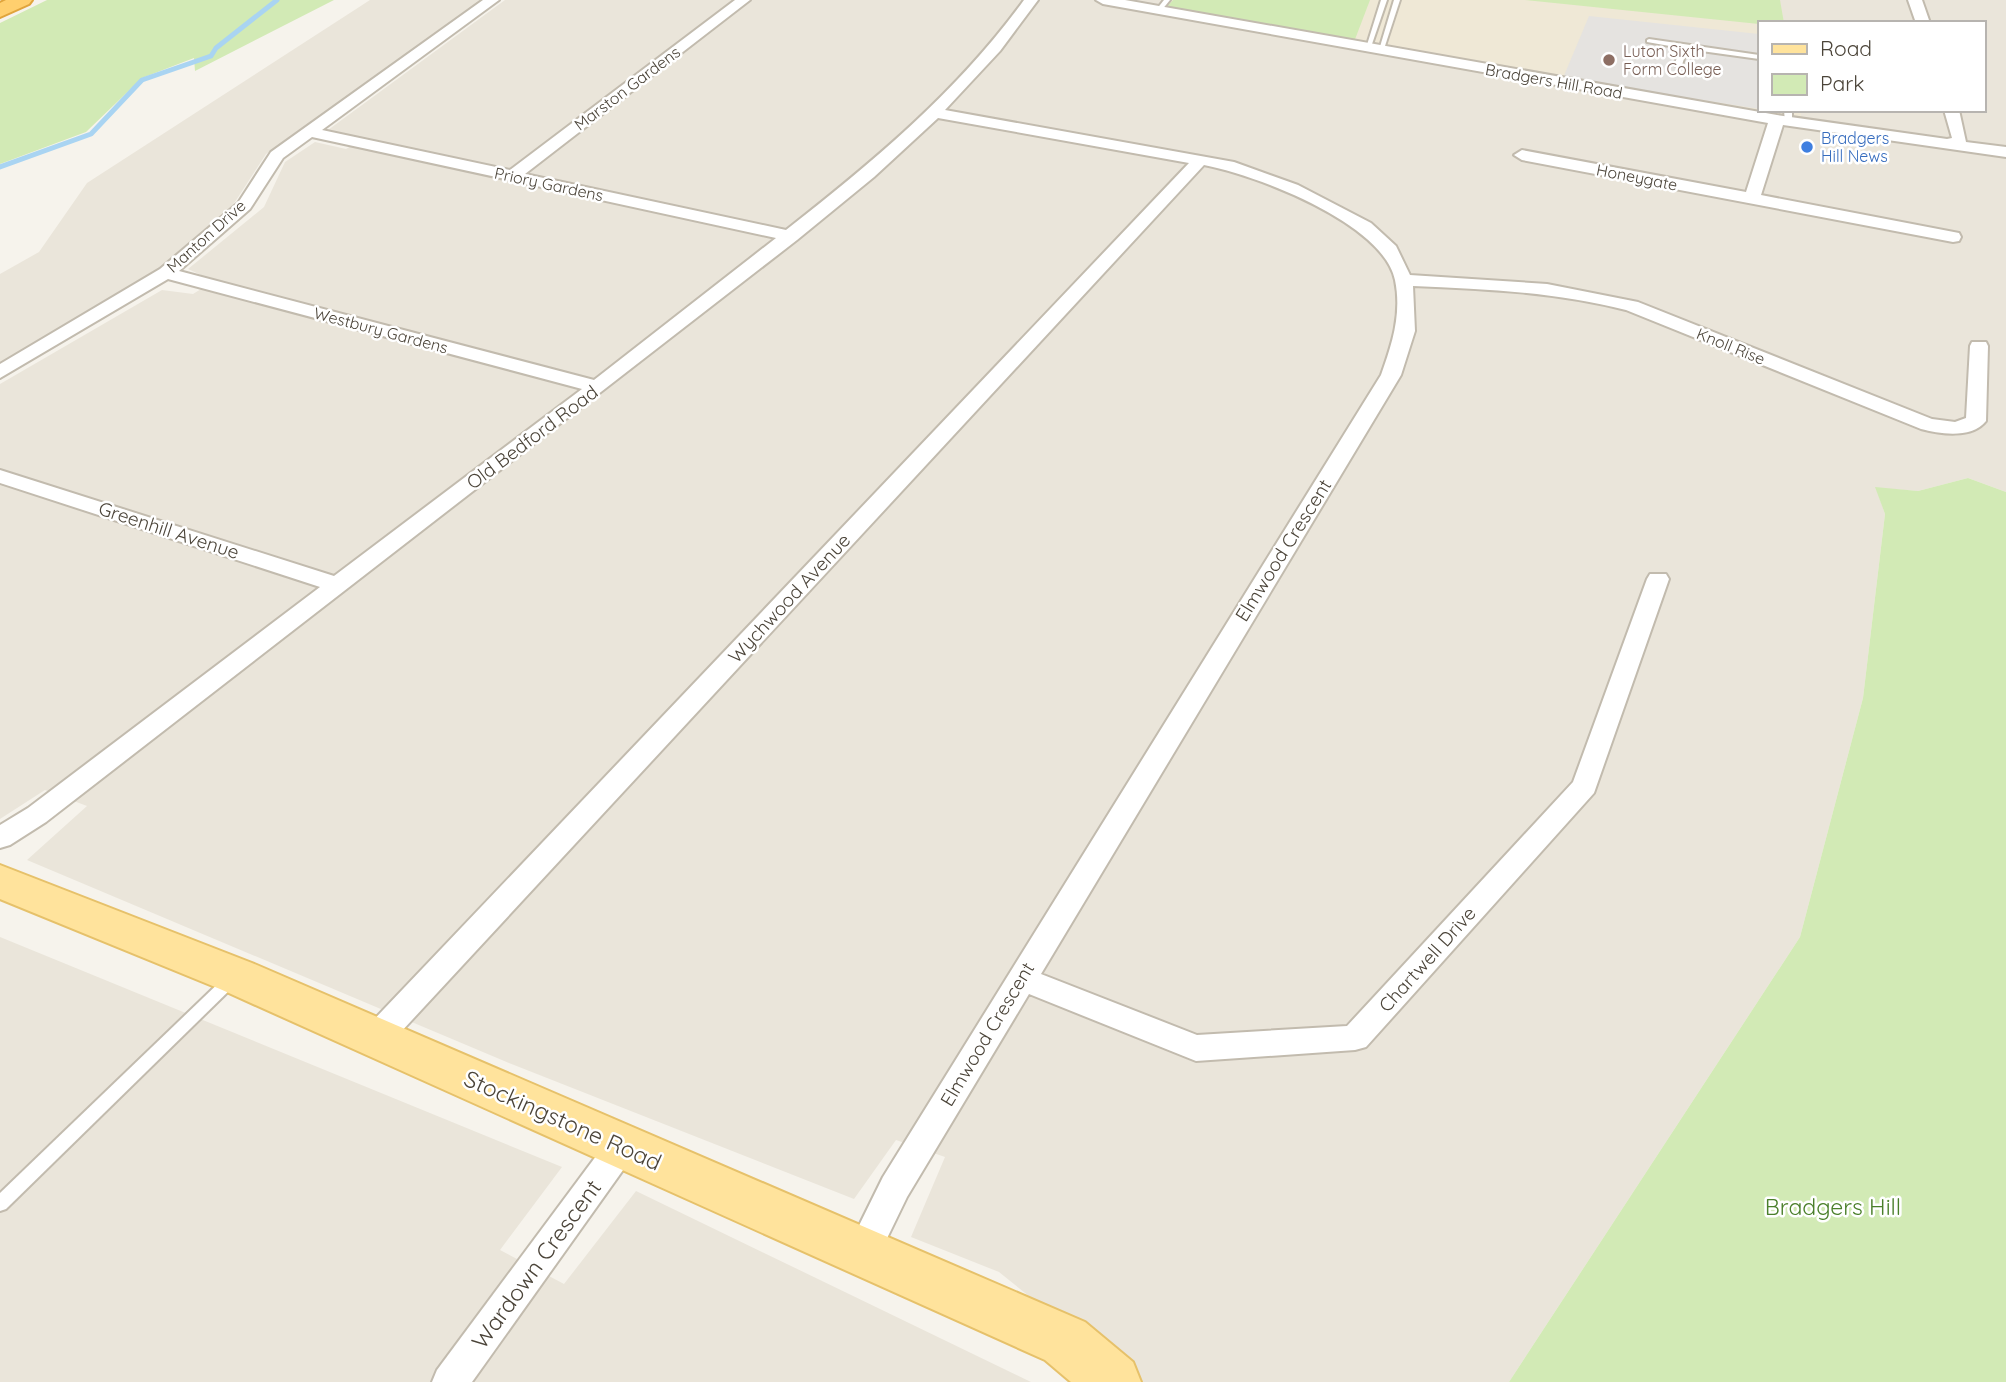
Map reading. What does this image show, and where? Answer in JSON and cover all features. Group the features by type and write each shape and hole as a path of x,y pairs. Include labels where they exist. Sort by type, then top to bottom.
{"highway":[{"path":"0,11 22,0"}],"main road":[{"name":"Stockingstone Road","path":"0,881 236,976 1065,1341 1113,1382"}],"street":[{"name":"Manton Drive","path":"0,372 166,273 244,206 277,155 492,0"},
{"name":"Marston Gardens","path":"512,176 743,0"},
{"name":"Old Bedford Road","path":"0,838 37,816 597,387 868,174 936,113 1004,40 1031,0"},
{"name":"Bradgers Hill Road","path":"1103,0 1163,5 1374,48 2006,152"},
{"path":"1915,0 1922,21"},
{"path":"1951,144 1960,140 1952,112"},
{"name":"Elmwood Crescent","path":"863,1252 895,1187 1391,375 1406,331 1404,280 1390,250 1365,227 1292,188 1228,165 1201,159 936,113"},
{"path":"1752,198 1785,117"},
{"name":"Priory Gardens","path":"307,131 791,236"},
{"name":"Honeygate","path":"1522,154 1958,239"},
{"name":"Wychwood Avenue","path":"376,1038 1201,159"},
{"name":"Westbury Gardens","path":"166,273 597,387"},
{"name":"Knoll Rise","path":"1404,280 1518,286 1595,295 1632,306 1928,425 1957,428 1976,421 1979,346"},
{"name":"Greenhill Avenue","path":"0,476 338,585"},
{"name":"Chartwell Drive","path":"1021,978 1196,1048 1355,1038 1585,786 1658,579"},
{"name":"Wardown Crescent","path":"450,1382 622,1146"}],"lane":[{"path":"1374,48 1384,0"},
{"path":"1374,48 1397,0"},
{"path":"1649,41 1758,57"},
{"path":"1678,65 1685,46"},
{"path":"0,1203 236,976"}],"shaded area":[{"path":"370,0 482,0 266,154 233,205 153,273 0,363 0,274 39,252 87,183"},
{"path":"505,0 2006,0 2006,492 1968,478 1918,491 1876,488 1885,514 1863,698 1800,937 1509,1382 1136,1382 999,1272 911,1237 945,1157 896,1140 854,1199 509,1063 27,860 87,806 45,790 0,819 0,384 162,290 193,294 214,281 188,269 264,207 285,162 315,142 346,149 363,139 328,130"},
{"name":"Luton Sixth Form College","path":"1166,0 1780,0 1784,21 1758,21 1758,112 1800,112 1802,121 1166,8"},
{"path":"1589,16 1758,34 1758,109 1563,78"},
{"path":"0,937 562,1167 500,1250 564,1284 636,1191 1031,1382 0,1382"}],"green space":[{"path":"47,0 334,0 195,71 194,58 142,78 86,132 0,164 0,23"},
{"path":"1173,0 1370,0 1354,42 1166,8"},
{"path":"1525,0 1780,0 1784,21 1758,21 1758,24"},
{"name":"Bradgers Hill","path":"1968,478 2006,492 2006,1382 1509,1382 1800,937 1863,698 1885,514 1875,487 1918,491"}],"waterway":[{"path":"0,167 91,134 142,80 211,56 216,48 277,0"}],"place":[{"name":"Luton Sixth Form College","path":"1609,60"},
{"name":"Bradgers Hill News","path":"1807,147"}]}
